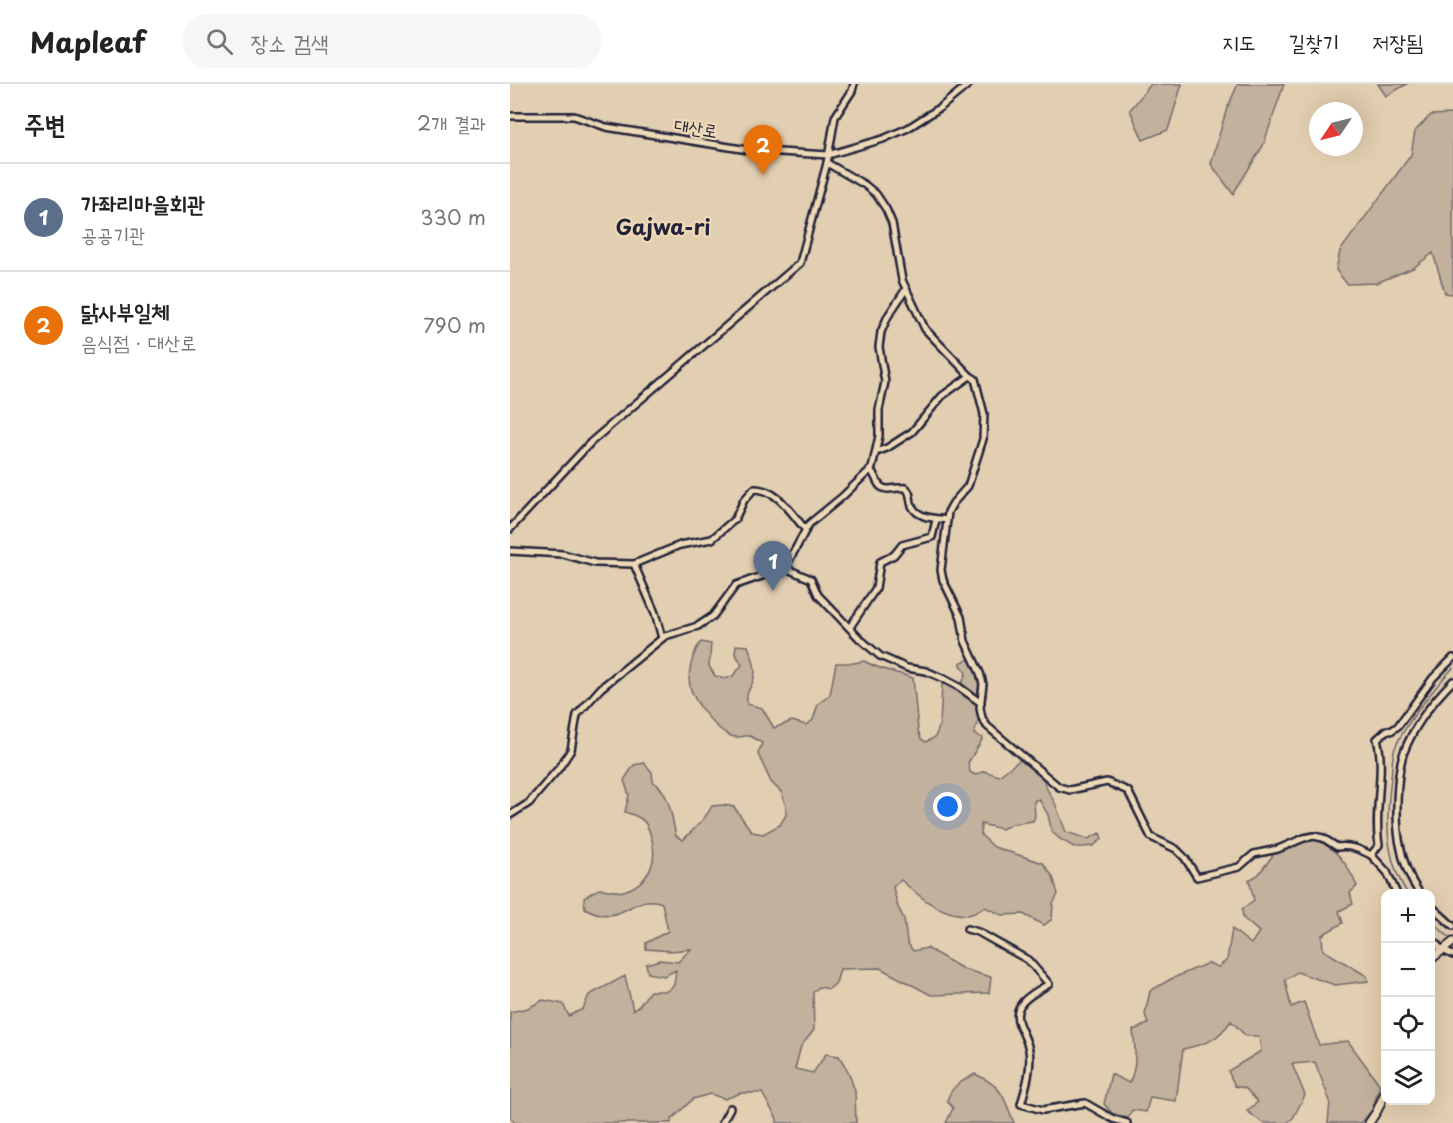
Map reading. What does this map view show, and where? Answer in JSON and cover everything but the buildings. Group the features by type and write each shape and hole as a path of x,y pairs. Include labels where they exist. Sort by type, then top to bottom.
{"main road":[{"path":"1435,957 1453,942"},
{"path":"1369,1123 1381,1102"}],"street":[{"path":"510,529 591,442 800,263 827,163 836,117 854,84"},
{"name":"대산로","path":"510,116 574,116 606,127 748,150 828,155 883,139 908,128 941,107 969,84"},
{"path":"827,163 865,184 876,194 892,223 898,262 906,289 925,329 975,379 984,414 983,439 968,486 953,503 947,520 941,570 943,580 961,617 965,641 983,684 982,718 987,726 1059,787 1070,790 1107,782 1128,790 1151,837 1176,849 1185,858 1197,877 1239,867 1254,854 1263,850 1278,849 1314,836 1323,838 1337,847 1345,845 1371,855 1387,872 1395,889"},
{"path":"784,568 805,529 870,470 876,452 881,422 879,410 885,382 879,346 881,332 888,316 906,289"},
{"path":"876,452 887,448 912,432 942,396 970,376"},
{"path":"870,470 884,489 906,488 911,496 912,507 922,516 947,520"},
{"path":"510,551 563,554 595,563 634,564 680,545 712,539 735,519 744,500 754,489 763,489 782,501 805,529"},
{"path":"850,627 876,588 880,562 894,555 902,545 933,537 936,520"},
{"path":"634,564 655,613 662,638"},
{"path":"510,815 529,803 565,759 571,750 577,716 601,688 662,638 698,626 713,616 736,585 784,568 811,579 818,595 880,656 907,668 926,671 942,678 981,703"},
{"path":"1371,855 1379,844 1377,822 1380,755 1377,739 1387,730 1391,731 1398,726 1433,678 1453,658"},
{"path":"1416,889 1404,863 1397,830 1400,764 1417,726 1441,693 1453,681"},
{"path":"1435,909 1453,926"},
{"path":"967,928 1028,960 1049,984 1026,999 1017,1013 1018,1023 1028,1046 1030,1060 1021,1104 1043,1110 1086,1103 1107,1117 1127,1123"},
{"path":"1435,941 1453,955"},
{"path":"722,1123 730,1108"}],"shaded area":[{"path":"1151,84 1182,84 1168,130 1143,140 1130,110"},
{"path":"1238,84 1284,84 1263,146 1233,194 1211,164 1226,111"},
{"path":"1378,84 1407,84 1386,96"},
{"path":"1453,114 1453,294 1445,293 1433,253 1413,268 1376,283 1347,284 1336,270 1340,251 1411,155 1415,131 1431,115"},
{"path":"701,642 711,644 709,666 715,676 725,679 733,676 742,665 735,653 736,645 748,646 755,672 747,693 747,704 762,708 774,728 792,721 806,725 813,720 818,704 830,695 836,663 864,661 913,678 918,730 921,739 926,742 935,737 940,725 942,684 961,686 966,673 960,663 969,659 978,662 986,683 986,698 974,734 983,738 968,763 970,772 975,775 984,771 999,776 1026,755 1038,766 1066,832 1088,839 1100,833 1102,839 1093,846 1074,847 1060,839 1052,832 1048,815 1039,799 1034,801 1033,821 1012,824 1002,829 981,824 981,835 994,847 1043,863 1053,877 1058,894 1053,904 1052,919 1044,925 1023,914 1002,915 985,907 969,915 948,912 923,899 901,880 893,887 904,919 907,942 913,951 927,948 963,969 991,977 989,993 931,995 880,968 840,969 836,983 829,989 819,987 813,992 814,1030 801,1046 795,1069 813,1073 826,1054 839,1056 848,1071 855,1091 856,1123 777,1123 762,1093 741,1093 725,1099 710,1094 693,1099 672,1119 671,1123 515,1123 510,1117 510,1012 528,1008 543,1000 563,1004 569,1016 583,1009 589,995 625,976 633,1010 639,1006 650,991 667,991 674,985 676,970 664,976 648,973 646,964 660,960 678,962 691,949 671,951 646,949 646,943 668,931 662,903 643,902 609,915 598,914 585,908 584,898 596,890 621,891 632,888 645,878 652,865 653,849 648,828 641,818 625,812 629,795 624,780 634,765 644,763 652,772 653,782 659,786 667,798 676,836 683,840 703,820 712,806 734,807 752,832 763,834 780,825 786,815 782,793 771,782 758,754 762,743 750,736 734,737 725,733 706,715 692,693 689,681 691,663"},
{"path":"1315,837 1330,847 1340,858 1357,886 1350,893 1353,904 1339,911 1343,923 1322,935 1323,950 1367,976 1368,981 1335,985 1297,972 1285,980 1291,1007 1304,1002 1319,1045 1348,1041 1380,1085 1372,1110 1361,1123 1328,1123 1330,1101 1315,1062 1292,1064 1305,1095 1293,1118 1287,1123 1263,1123 1247,1111 1258,1102 1245,1088 1235,1086 1228,1071 1261,1051 1259,1036 1246,1036 1231,1021 1210,1041 1183,1049 1176,1101 1150,1097 1146,1112 1132,1110 1128,1118 1112,1113 1104,1104 1111,1074 1129,1083 1132,1077 1135,1064 1133,1030 1148,1024 1145,1014 1150,991 1208,963 1218,967 1227,960 1232,929 1251,944 1259,932 1243,918 1242,909 1254,900 1249,880 1258,875 1277,850"},
{"path":"975,1074 991,1083 1001,1093 1014,1123 946,1123 953,1108 947,1101 951,1091"}],"waterway":[{"path":"1405,889 1395,866 1389,838 1388,808 1393,754 1398,741 1412,719 1453,668"},
{"path":"1435,925 1452,940"}],"place":[{"name":"닭사부일체","path":"763,175"},
{"name":"가좌리마을회관","path":"773,591"}],"district":[{"name":"Gajwa-ri","path":"663,226"}]}
